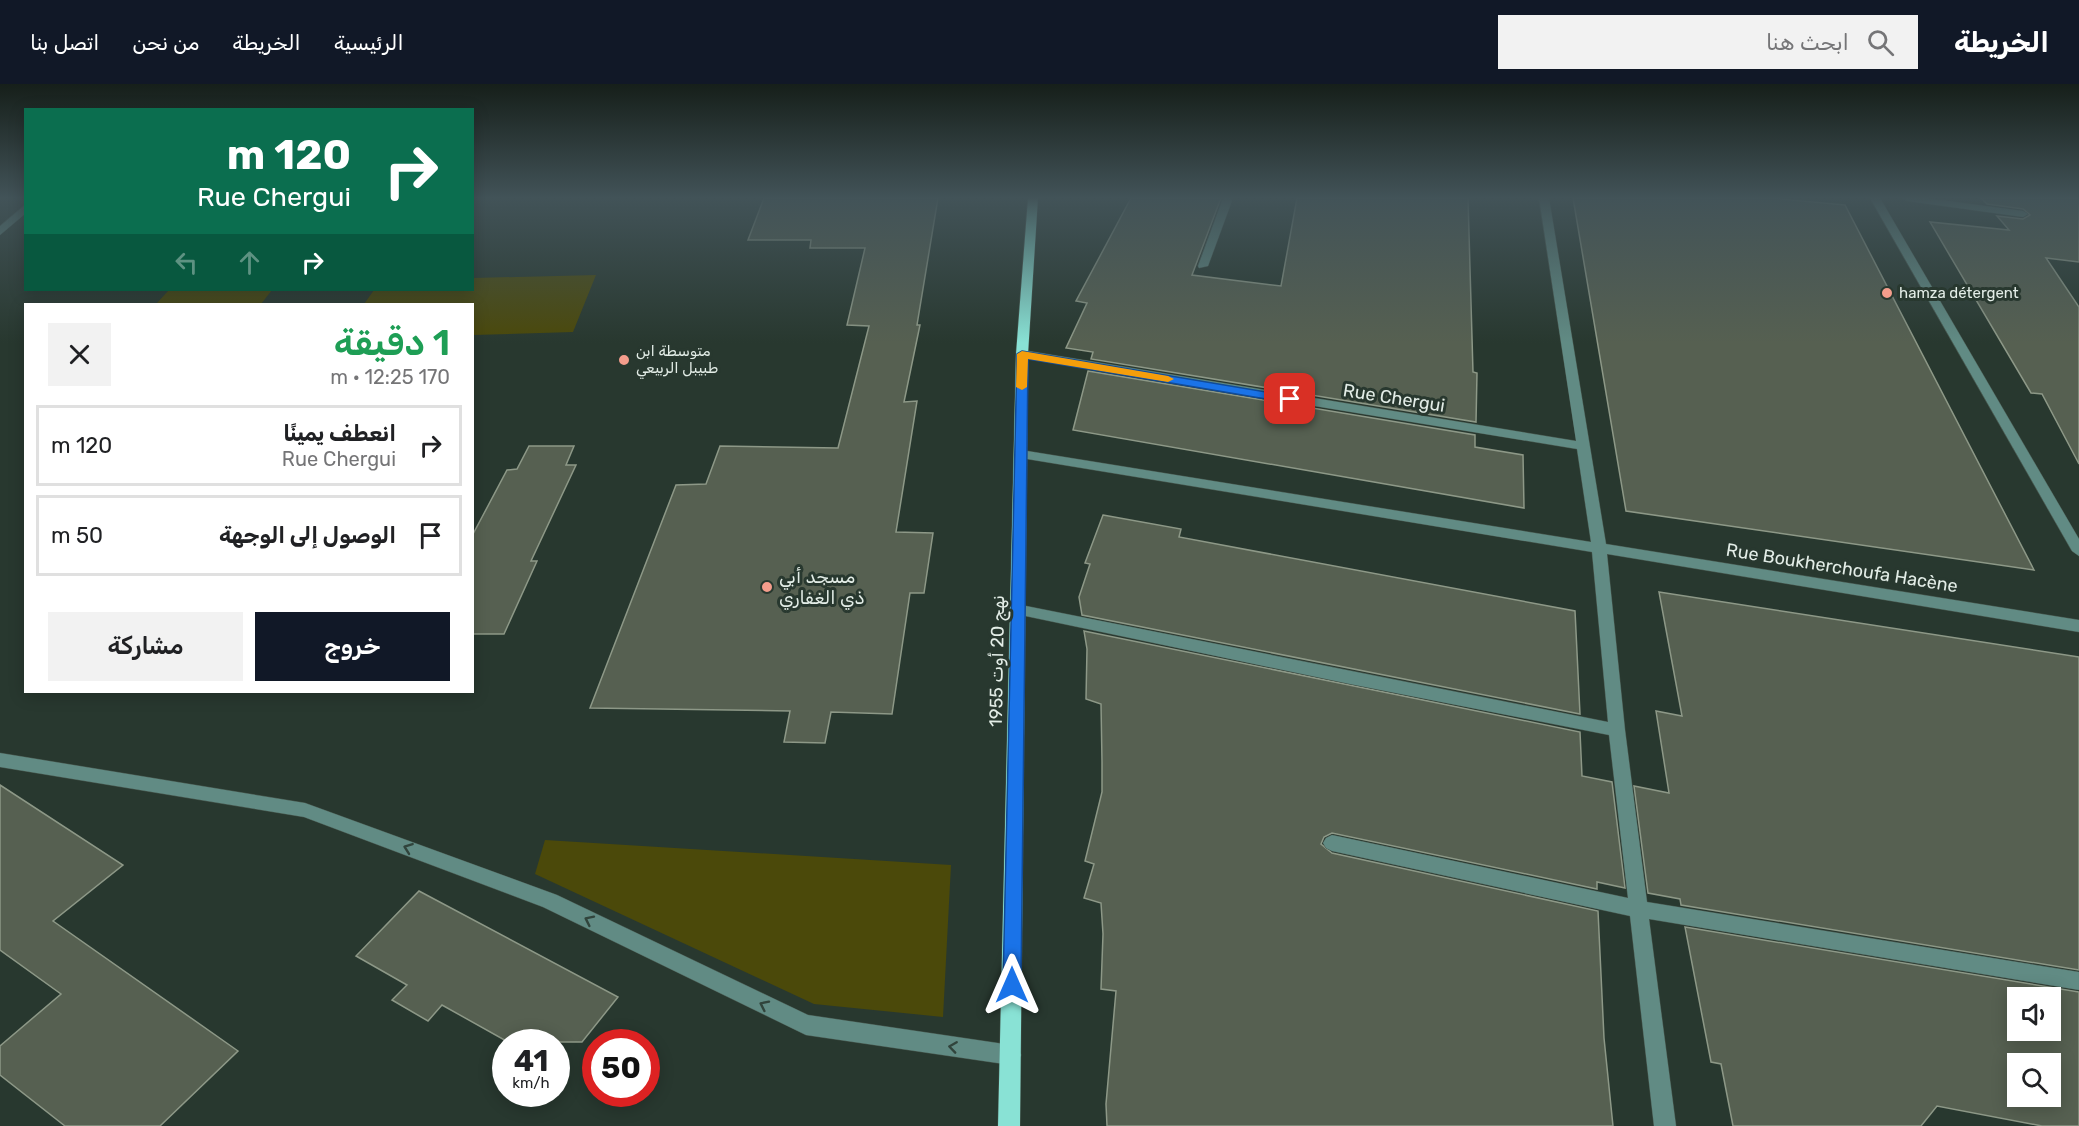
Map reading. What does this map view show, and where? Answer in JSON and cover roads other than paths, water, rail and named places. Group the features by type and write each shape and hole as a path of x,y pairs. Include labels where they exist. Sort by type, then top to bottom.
{"main road":[{"name":"نهج 20 أوت 1955","path":"1009,1126 1016,609 1022,354 1030,247"}],"street":[{"path":"1203,266 1210,247"},
{"path":"1552,247 1599,548 1617,730 1665,1126"},
{"path":"1903,247 2079,551"},
{"name":"Rue Chergui","path":"1022,354 1583,446"},
{"name":"Rue Boukherchoufa Hacène","path":"1021,454 2079,626"},
{"path":"1016,609 1617,730"},
{"path":"0,760 305,810 550,901 806,1025 1011,1055"},
{"path":"1332,843 1638,909 2079,981"}],"place":[{"name":"hamza détergent","path":"1887,293"},
{"name":"متوسطة ابن طبيبل الربيعي","path":"624,360"},
{"name":"مسجد أبي ذي الغفاري","path":"767,587"}]}
